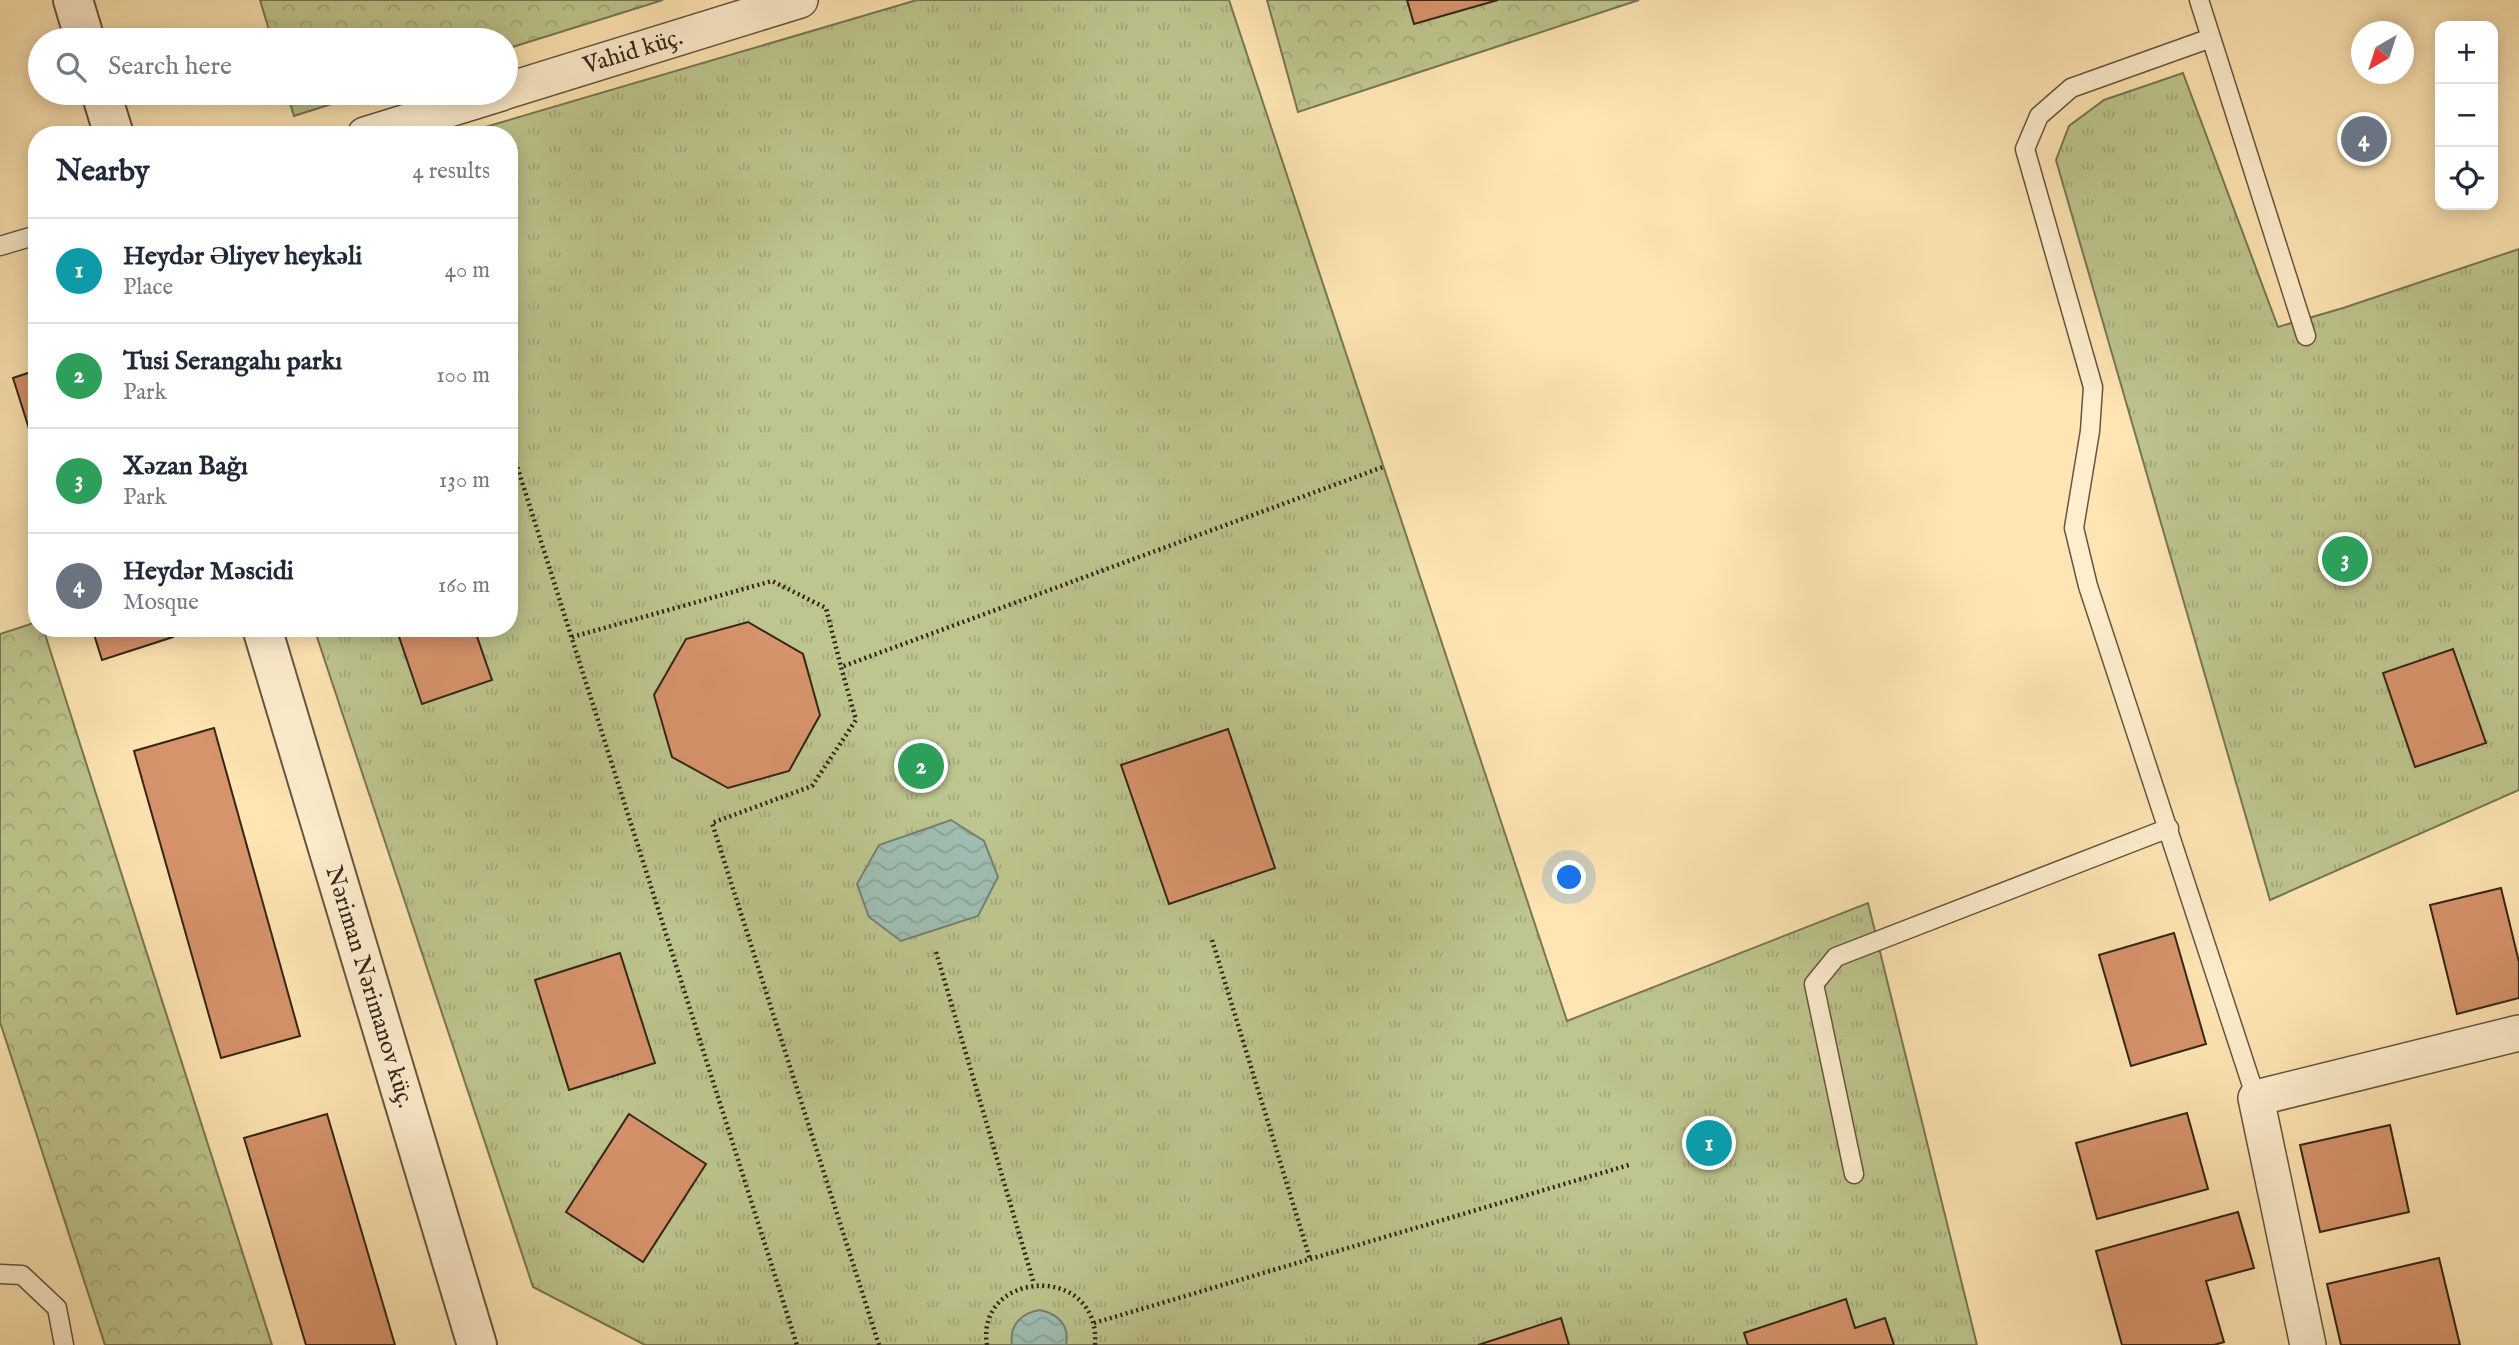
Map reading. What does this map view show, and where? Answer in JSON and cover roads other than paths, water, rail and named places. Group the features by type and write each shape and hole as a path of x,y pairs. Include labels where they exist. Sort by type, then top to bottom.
{"street":[{"path":"73,0 81,28"},
{"name":"Vahid küç.","path":"518,87 800,0"},
{"path":"105,105 111,126"},
{"path":"394,126 462,105"},
{"name":"Nəriman Nərimanov küç.","path":"265,637 477,1345"},
{"path":"2308,1345 2256,1098 2519,1033"}],"lane":[{"path":"2199,0 2306,336"},
{"path":"2211,38 2071,88 2039,116 2025,149 2093,387 2090,431 2074,528 2088,586 2256,1098"},
{"path":"0,246 28,238"},
{"path":"1854,1174 1814,984 1836,957 2169,828"},
{"path":"0,1274 22,1275 57,1308 64,1345"}],"water":[{"path":"951,820 984,841 998,877 978,916 901,941 869,917 857,884 879,845"},
{"path":"1040,1310 1052,1314 1064,1326 1066,1345 1012,1345 1012,1332 1018,1321 1027,1314"}],"place":[{"name":"Heydər Məscidi","path":"2364,139"},
{"name":"Xəzan Bağı","path":"2345,559"},
{"name":"Tusi Serangahı parkı","path":"921,766"},
{"name":"Heydər Əliyev heykəli","path":"1709,1143"}]}
